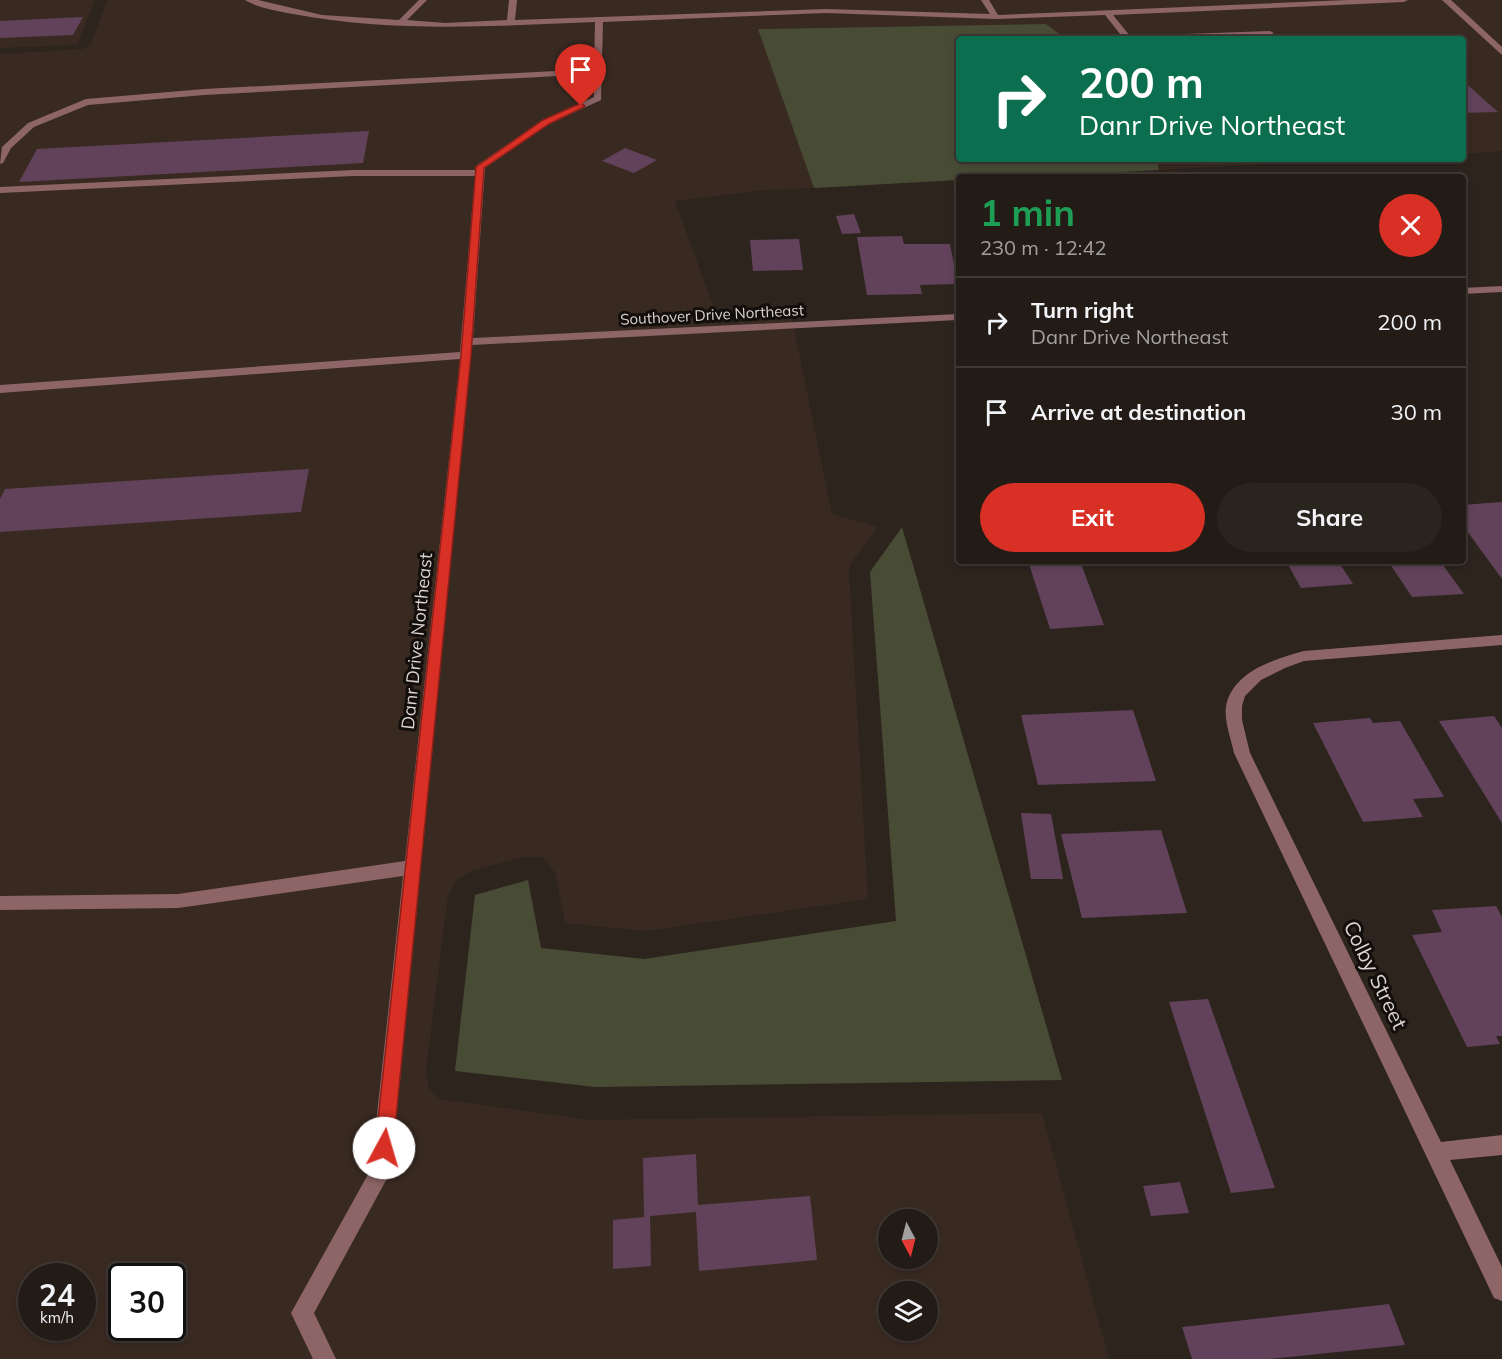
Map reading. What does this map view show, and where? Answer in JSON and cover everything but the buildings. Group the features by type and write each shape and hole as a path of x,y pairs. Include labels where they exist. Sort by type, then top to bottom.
{"street":[{"path":"249,0 322,17 445,25 826,11 996,17 1404,0"},
{"path":"400,23 423,0"},
{"path":"511,22 513,0"},
{"path":"864,0 869,12"},
{"path":"986,0 996,17"},
{"path":"1446,0 1488,33 1502,52"},
{"path":"1107,12 1126,36"},
{"path":"0,190 376,172 479,173 480,167 546,122 598,98 599,19"},
{"path":"1199,36 1270,33"},
{"path":"0,161 7,147 31,125 86,102 204,92 598,71"},
{"name":"Danr Drive Northeast","path":"324,1359 302,1313 381,1171 467,349 479,173"},
{"path":"1466,291 1502,289"},
{"name":"Southover Drive Northeast","path":"0,389 467,349 956,317"},
{"name":"Colby Street","path":"1502,640 1304,656 1273,665 1251,678 1237,698 1233,718 1242,753 1502,1290"},
{"path":"0,903 178,901 413,867"},
{"path":"1436,1152 1502,1145"}],"shaded area":[{"path":"0,0 95,0 77,45 0,48"},
{"path":"107,0 1502,0 1502,151 1466,154 1466,36 1062,36 1046,24 759,29 814,188 767,190 675,201 720,324 792,318 832,514 878,527 851,563 849,571 868,899 645,931 565,923 555,873 547,861 540,857 524,857 471,871 456,880 448,896 426,1071 429,1088 440,1099 590,1120 1042,1113 1109,1359 0,1359 0,54 83,49 91,44"},
{"path":"1158,162 1305,162 1159,170"}],"green space":[{"path":"1046,24 1062,36 956,36 956,162 1158,162 1159,170 1081,174 956,174 956,180 814,188 758,29"},
{"path":"902,527 1062,1080 595,1087 455,1071 475,895 528,880 541,948 644,959 896,921 870,572"}],"route":[{"path":"384,1148 466,355 480,167 546,122 581,106"}]}
